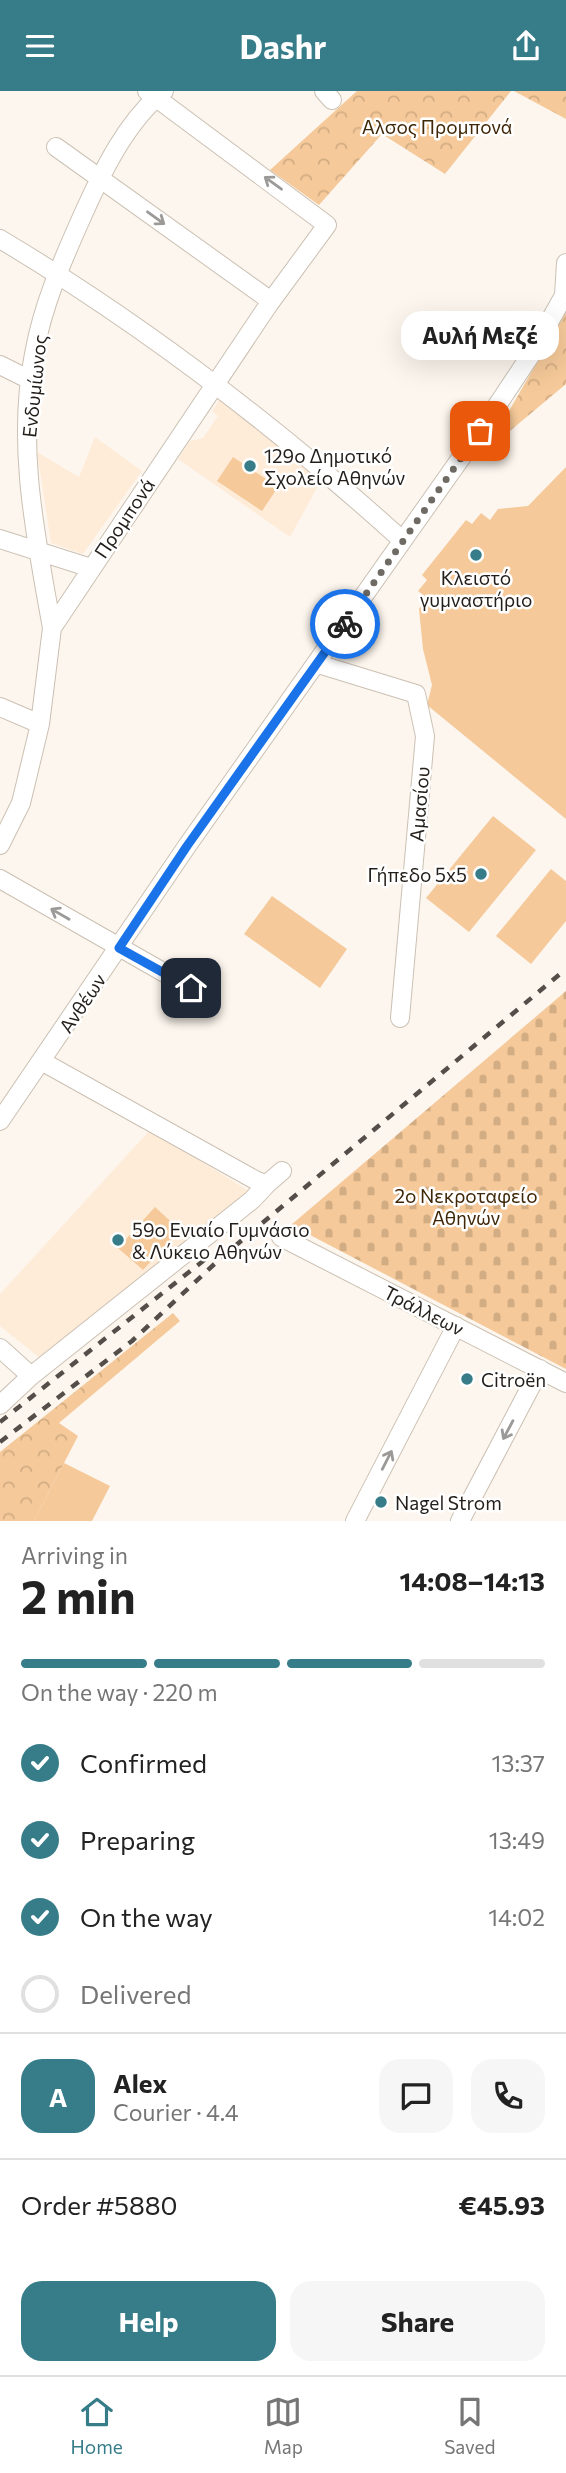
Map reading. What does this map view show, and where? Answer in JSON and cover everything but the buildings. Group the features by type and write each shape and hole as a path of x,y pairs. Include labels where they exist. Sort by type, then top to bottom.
{"street":[{"name":"Ενδυμίωνος","path":"52,628 38,551 27,456 30,380 39,331 57,273 101,178 155,93"},
{"name":"Προμπονά","path":"0,845 21,803 40,724 52,628 271,301 327,225 155,93"},
{"path":"57,147 271,301"},
{"path":"0,239 57,273 216,383 324,470 402,540"},
{"name":"Ανθέων","path":"0,1121 43,1062 187,846 318,664 530,356 565,293 566,263"},
{"path":"0,365 30,380"},
{"path":"0,539 91,568"},
{"name":"Αμασίου","path":"318,664 416,694 425,736 400,1018"},
{"path":"0,707 40,724"},
{"path":"0,879 191,988"},
{"path":"43,1062 267,1184"},
{"path":"0,1405 31,1376 143,1290 282,1171"},
{"name":"Τράλλεων","path":"281,1237 566,1383"},
{"path":"355,1521 456,1327"},
{"path":"0,1348 31,1376"},
{"path":"460,1521 540,1370"}],"shaded area":[{"name":"129ο Δημοτικό Σχολείο Αθηνών","path":"222,396 324,475 290,537 178,459 190,441 203,438 218,416 212,411"},
{"path":"95,437 142,471 83,554 51,543 37,452 79,477"},
{"name":"59ο Ενιαίο Γυμνάσιο & Λύκειο Αθηνών","path":"150,1130 249,1191 40,1358 0,1326 0,1294"}],"green space":[{"name":"Αλσος Προμπονά","path":"357,91 511,91 445,174 382,134 319,205 270,170"},
{"name":"Αλσος Προμπονά","path":"514,91 566,91 566,119"},
{"path":"566,312 566,384 486,451"},
{"path":"233,457 278,487 262,511 217,481"},
{"path":"566,467 566,819 427,705 432,685 423,649 419,609 427,598 418,591 427,580 422,575 466,520 472,524 481,513 490,520 498,509 528,506"},
{"name":"Γήπεδο 5x5","path":"493,816 536,850 469,932 426,898"},
{"name":"Γήπεδο 5x5","path":"551,869 566,881 566,921 531,964 496,936"},
{"path":"272,896 347,949 320,988 244,934"},
{"name":"2ο Νεκροταφείο Αθηνών","path":"566,991 566,1369 291,1225"},
{"path":"155,1207 180,1230 143,1270 118,1248"},
{"path":"173,1313 180,1321 59,1423 78,1436 34,1521 0,1521 0,1452"},
{"path":"64,1463 110,1486 92,1521 34,1521"}],"railway":[{"path":"0,1442 132,1341 223,1256 566,969"},
{"path":"0,1422 208,1257"}],"way so far":[{"path":"345,624 480,431"}],"place":[{"name":"Αυλή Μεζέ","path":"480,431"},
{"name":"129ο Δημοτικό Σχολείο Αθηνών","path":"250,466"},
{"name":"Κλειστό γυμναστήριο","path":"476,555"},
{"name":"Γήπεδο 5x5","path":"481,874"},
{"name":"59ο Ενιαίο Γυμνάσιο & Λύκειο Αθηνών","path":"118,1240"},
{"name":"Citroën","path":"467,1379"},
{"name":"Nagel Strom","path":"381,1502"}],"route":[{"path":"191,988 119,948 187,846 345,624"}]}
